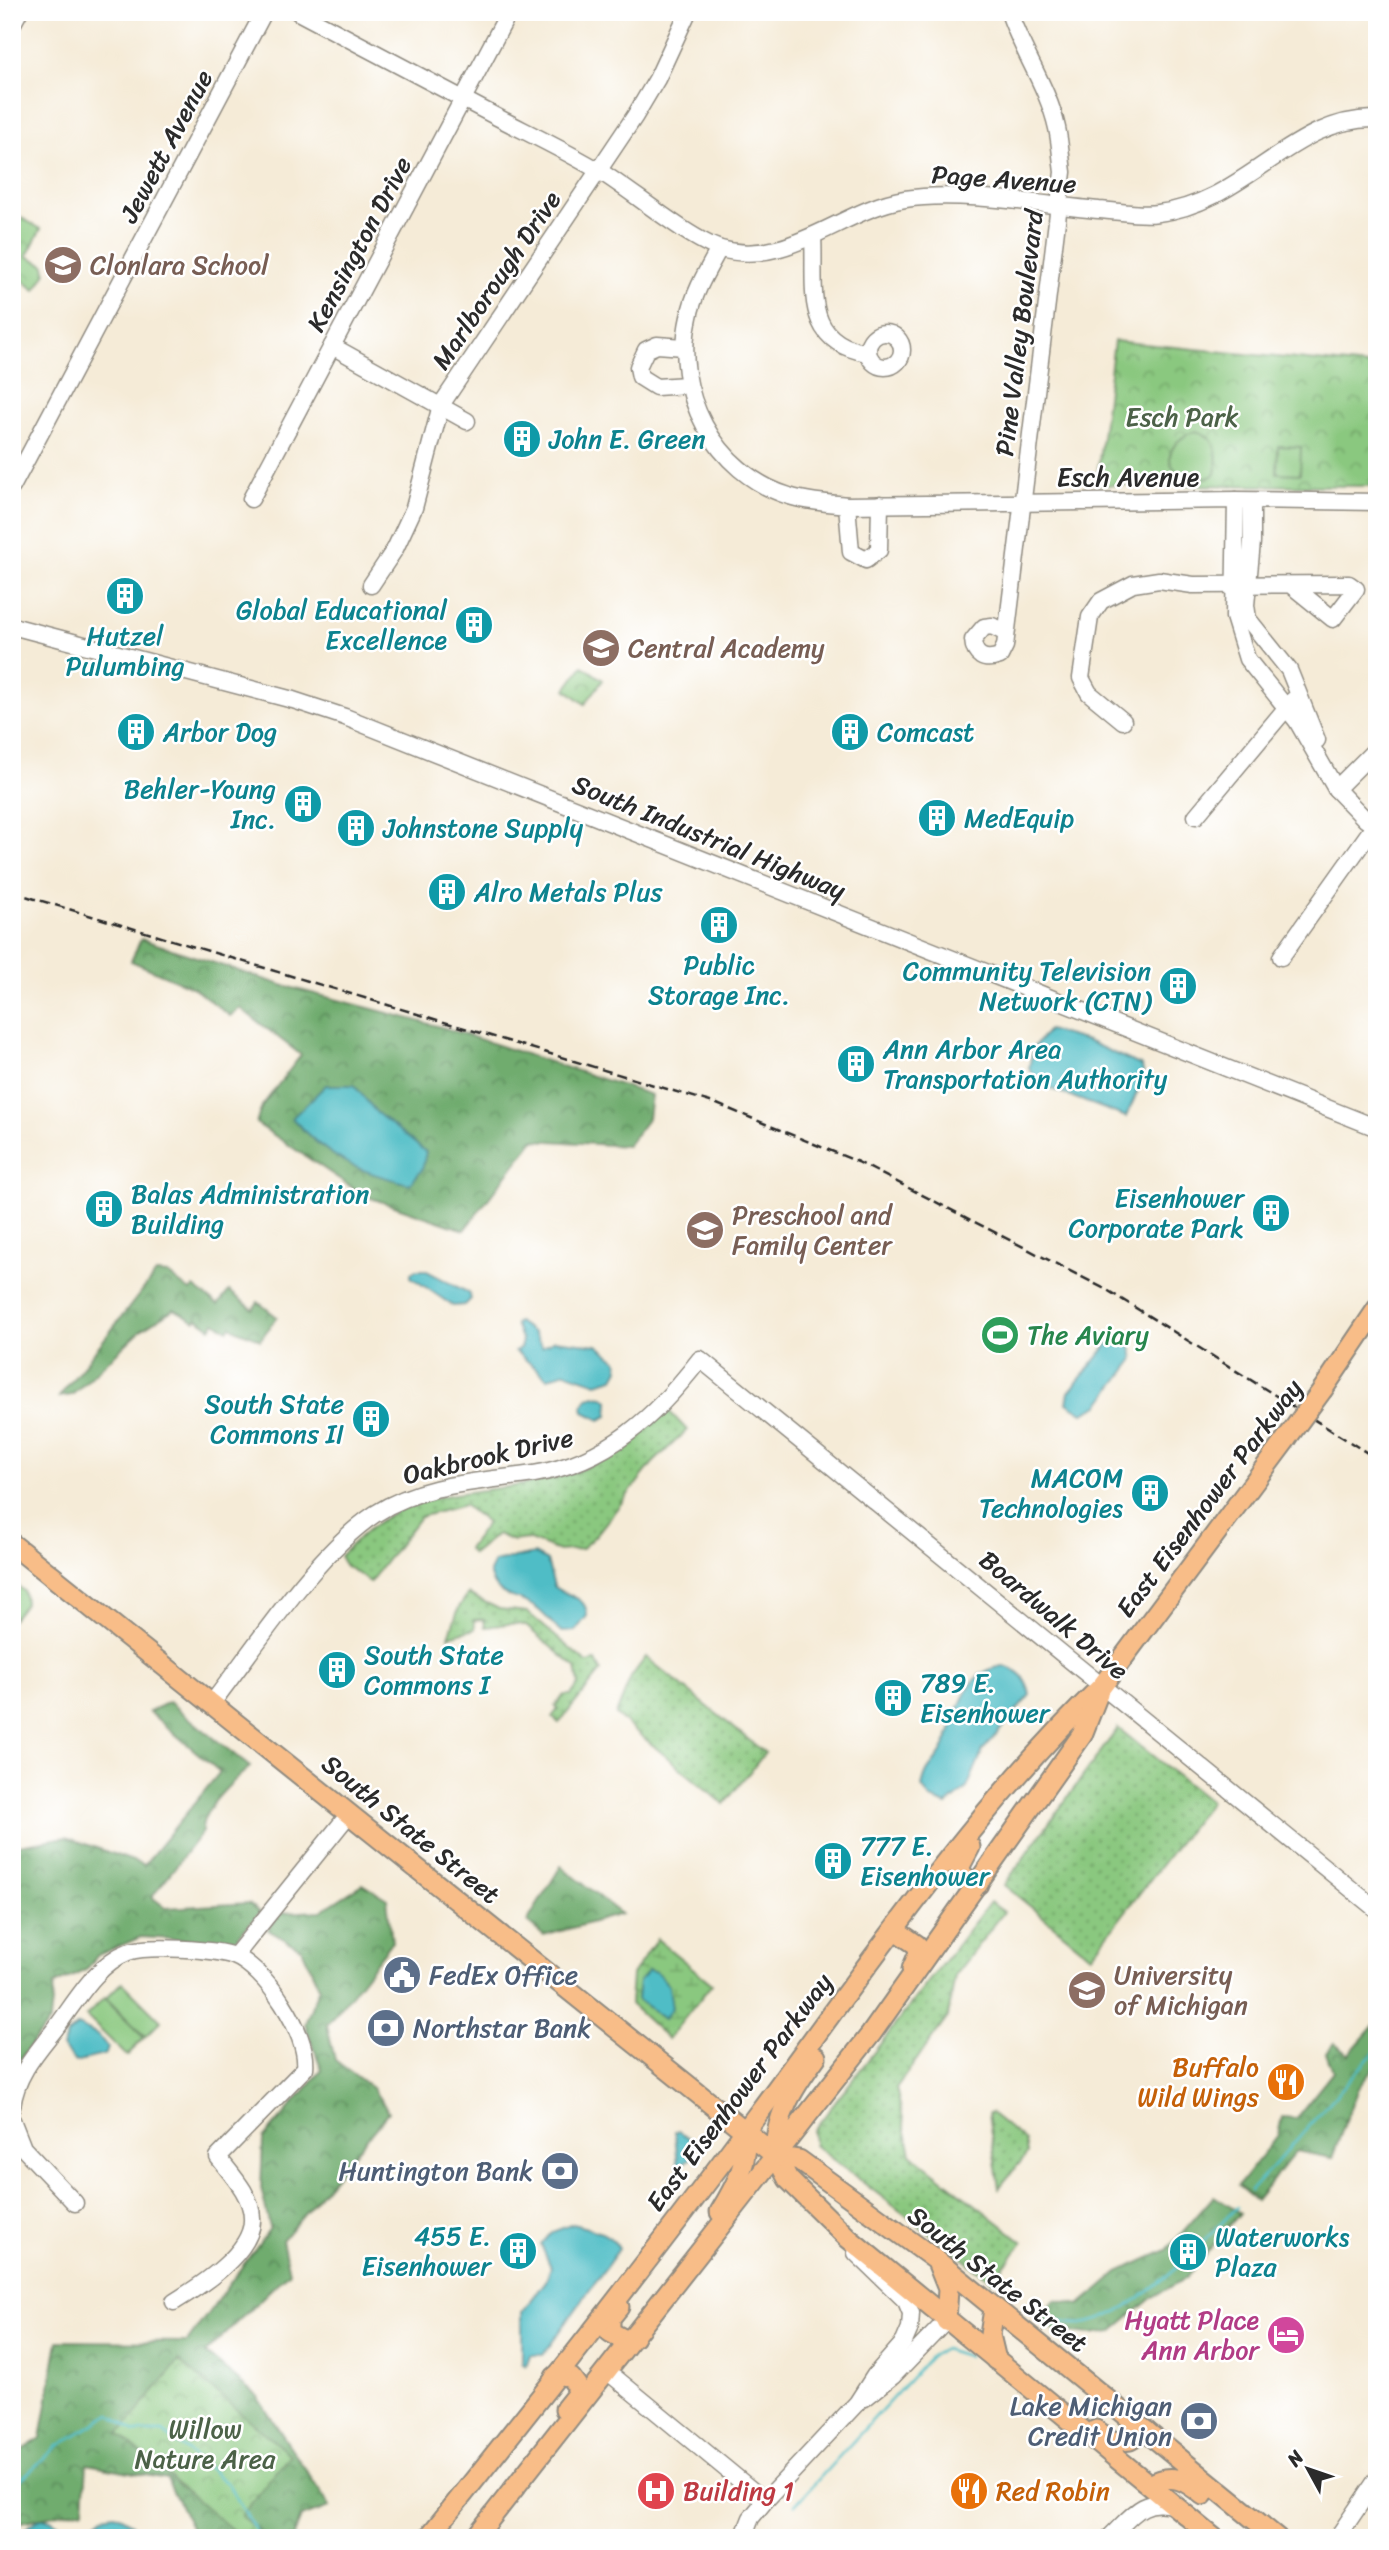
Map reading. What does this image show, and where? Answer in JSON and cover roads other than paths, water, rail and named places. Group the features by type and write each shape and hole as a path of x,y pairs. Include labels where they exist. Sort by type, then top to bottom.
{"main road":[{"name":"East Eisenhower Parkway","path":"428,2538 745,2132 895,1930 1065,1721 1102,1686 1323,1390 1377,1309"},
{"name":"East Eisenhower Parkway","path":"1358,1341 1377,1322"},
{"name":"South State Street","path":"12,1544 776,2156 788,2179 848,2238 1214,2538"},
{"name":"East Eisenhower Parkway","path":"475,2538 807,2119 978,1884 1082,1735 1102,1686"},
{"path":"978,1884 960,1872 960,1861 996,1817 1002,1797"},
{"path":"807,2119 830,2078 913,1967 919,1953 917,1945 895,1930"},
{"path":"776,2156 776,2127 790,2096 855,2002 874,1957"},
{"path":"649,2317 665,2283 716,2218 737,2181 747,2152 745,2132"},
{"name":"South State Street","path":"776,2156 799,2160 936,2260 1271,2533"},
{"path":"634,2337 617,2338 610,2332 610,2318 694,2212 705,2184"},
{"path":"936,2260 948,2289 946,2321"},
{"path":"993,2309 990,2335 996,2360"},
{"path":"496,2511 508,2485 577,2394 577,2386 571,2378 560,2373 555,2377"},
{"path":"1033,2390 1113,2442 1130,2440 1146,2431"},
{"path":"443,2538 516,2445 530,2409"},
{"path":"1150,2485 1170,2477 1184,2480 1232,2518 1271,2533"}],"street":[{"path":"12,25 19,12"},
{"name":"Jewett Avenue","path":"12,488 264,12"},
{"path":"298,12 599,171 719,249"},
{"name":"Kensington Drive","path":"251,499 509,12"},
{"name":"Marlborough Drive","path":"371,585 395,549 414,508 441,405 599,171 657,79 688,12"},
{"name":"Pine Valley Boulevard","path":"1004,632 1023,502 1063,172 1057,128 1042,85 1018,41 1009,12"},
{"name":"Page Avenue","path":"719,249 764,251 813,236 850,216 907,198 935,196 1137,213 1177,210 1233,187 1319,129 1340,122 1377,120"},
{"path":"813,236 818,320 829,337 839,346 868,353"},
{"name":"Esch Avenue","path":"719,249 698,289 689,317 684,347 687,385 710,436 733,462 758,481 788,496 847,505 1244,500 1377,502"},
{"path":"684,347 657,345 646,350 638,367 640,377 656,387 687,385"},
{"path":"332,346 467,421"},
{"path":"1244,500 1242,585 1248,620 1289,670 1339,786"},
{"path":"847,505 851,552 866,560 879,550 880,504"},
{"path":"1123,721 1089,693 1081,678 1090,617 1101,601 1133,584 1159,580 1193,585 1291,585"},
{"path":"1242,585 1234,617 1247,659 1287,707 1339,786 1376,822 1281,957"},
{"name":"South Industrial Highway","path":"12,626 293,699 345,717 1377,1128"},
{"path":"1196,816 1299,695"},
{"path":"1339,786 1377,748"},
{"name":"Boardwalk Drive","path":"700,1359 1377,1910"},
{"name":"Oakbrook Drive","path":"212,1703 325,1558 376,1514 409,1497 441,1487 566,1467 593,1455 626,1437 652,1416 700,1359"},
{"path":"235,1956 349,1814"},
{"path":"12,2107 15,2088 28,2062 104,1967 127,1953 150,1947 235,1956 268,1986 289,2013 301,2038 307,2058 305,2068 218,2157 248,2202 253,2218 247,2238 230,2262 174,2302"},
{"path":"12,2120 23,2148 75,2203"},
{"path":"743,2538 751,2518 765,2501 857,2403 904,2342 912,2321 906,2301 864,2263 848,2238"},
{"path":"857,2403 893,2376 946,2321"},
{"path":"607,2371 765,2501"},
{"path":"1337,2538 1377,2479"},
{"path":"1109,2537 1150,2485"},
{"path":"1351,2538 1368,2494"},
{"path":"1109,2537 1147,2503 1159,2501 1176,2507"}],"water":[{"path":"1048,1030 1087,1041 1142,1066 1144,1077 1126,1117 1046,1087 1033,1077 1029,1068 1033,1048"},
{"path":"326,1085 354,1085 376,1112 426,1152 422,1170 410,1184 359,1169 345,1162 318,1144 292,1118"},
{"path":"425,1270 469,1293 471,1299 465,1305 453,1306 411,1277 411,1273"},
{"path":"518,1322 534,1333 542,1347 554,1340 597,1345 617,1360 619,1369 614,1378 597,1383 565,1372 548,1378 515,1351 520,1348 522,1341 515,1324"},
{"path":"1115,1336 1131,1346 1134,1359 1099,1405 1083,1413 1067,1403 1069,1392"},
{"path":"604,1397 609,1402 608,1416 600,1420 584,1412 583,1406 588,1398"},
{"path":"534,1554 547,1561 554,1586 584,1604 587,1616 575,1631 562,1632 536,1608 508,1596 492,1581 489,1572 494,1562"},
{"path":"1004,1666 1022,1676 1030,1695 983,1750 967,1788 947,1805 930,1799 922,1787 925,1776 947,1741 968,1688 988,1670"},
{"path":"648,1970 657,1972 669,1986 672,2008 664,2019 637,1999 639,1981"},
{"path":"78,2025 99,2036 108,2048 104,2055 75,2062 62,2047 67,2035"},
{"path":"675,2132 690,2138 695,2147 691,2158 678,2166"},
{"path":"573,2224 605,2235 619,2249 543,2355 530,2355 526,2366 522,2363 522,2312 546,2281 551,2267 541,2245 552,2232"},
{"path":"114,2514 130,2522 138,2538 14,2538 35,2521 44,2519 79,2535 103,2516"}],"waterway":[{"path":"1251,2191 1377,2049"},
{"path":"1049,2320 1082,2324 1102,2319 1123,2308 1166,2277 1237,2207"},
{"path":"795,2505 931,2356 944,2349 967,2356"},
{"path":"12,2487 58,2446 110,2414 135,2432 163,2432 228,2484 260,2538"}],"railway":[{"path":"12,892 717,1104 858,1162 1107,1290 1377,1459"}],"place":[{"name":"Clonlara School","path":"63,265"},
{"name":"John E. Green","path":"522,439"},
{"name":"Hutzel Pulumbing","path":"125,596"},
{"name":"Global Educational Excellence","path":"474,625"},
{"name":"Central Academy","path":"601,648"},
{"name":"Arbor Dog","path":"136,732"},
{"name":"Comcast","path":"850,732"},
{"name":"Behler-Young Inc.","path":"303,804"},
{"name":"MedEquip","path":"937,818"},
{"name":"Johnstone Supply","path":"356,828"},
{"name":"Alro Metals Plus","path":"447,892"},
{"name":"Public Storage Inc.","path":"719,925"},
{"name":"Community Television Network (CTN)","path":"1178,986"},
{"name":"Ann Arbor Area Transportation Authority","path":"856,1064"},
{"name":"Balas Administration Building","path":"104,1209"},
{"name":"Eisenhower Corporate Park","path":"1271,1213"},
{"name":"Preschool and Family Center","path":"705,1230"},
{"name":"The Aviary","path":"1000,1335"},
{"name":"South State Commons II","path":"371,1419"},
{"name":"MACOM Technologies","path":"1150,1493"},
{"name":"South State Commons I","path":"337,1670"},
{"name":"789 E. Eisenhower","path":"893,1698"},
{"name":"777 E. Eisenhower","path":"833,1861"},
{"name":"FedEx Office","path":"402,1975"},
{"name":"University of Michigan","path":"1087,1990"},
{"name":"Northstar Bank","path":"386,2028"},
{"name":"Buffalo Wild Wings","path":"1286,2082"},
{"name":"Huntington Bank","path":"560,2171"},
{"name":"455 E. Eisenhower","path":"518,2251"},
{"name":"Waterworks Plaza","path":"1188,2252"},
{"name":"Hyatt Place Ann Arbor","path":"1286,2335"},
{"name":"Lake Michigan Credit Union","path":"1199,2421"},
{"name":"Building 1","path":"656,2491"},
{"name":"Red Robin","path":"969,2491"}],"park label":[{"name":"Esch Park","path":"1182,417"},
{"name":"Willow Nature Area","path":"205,2444"}]}
